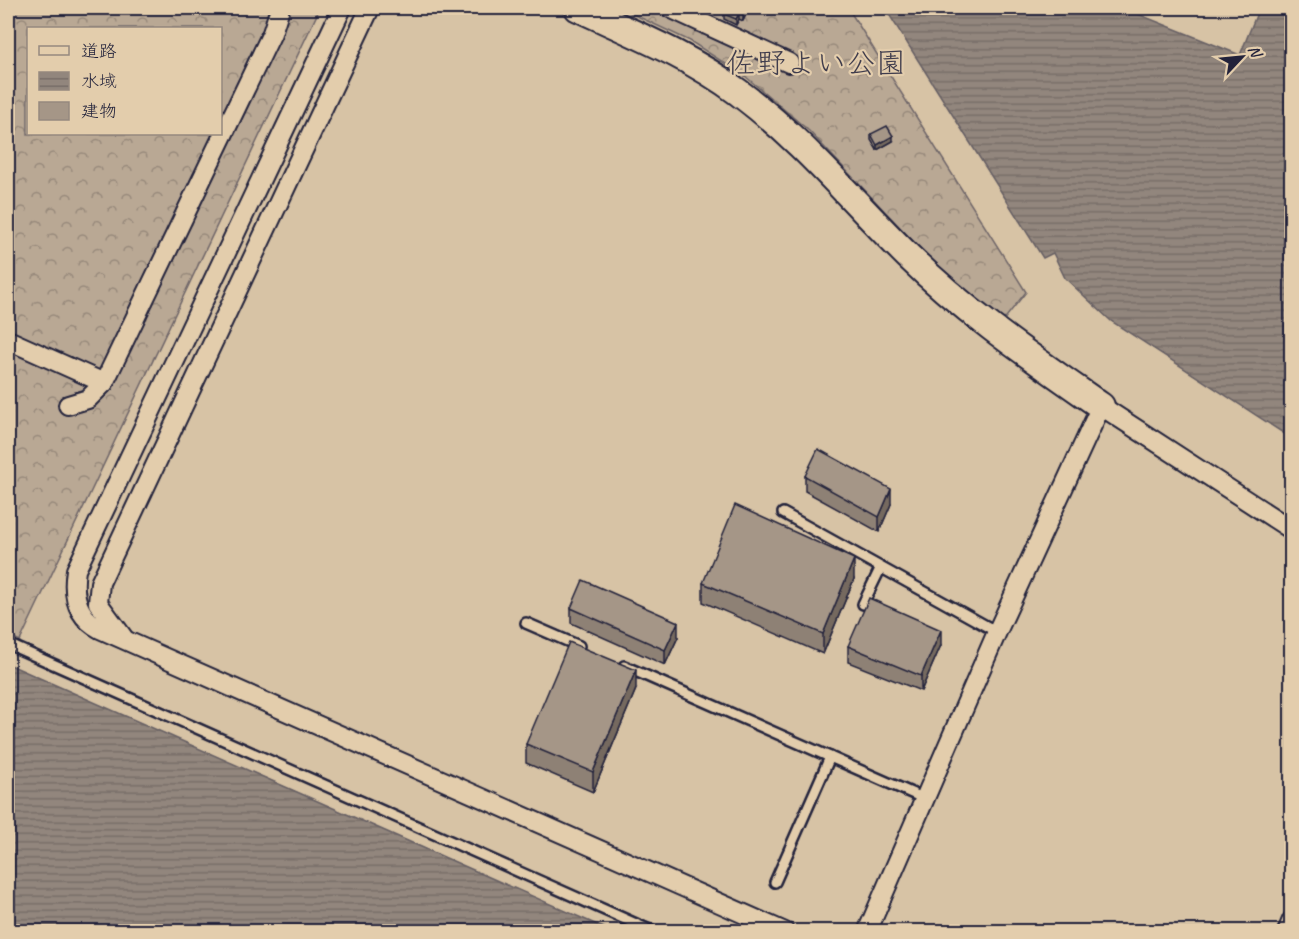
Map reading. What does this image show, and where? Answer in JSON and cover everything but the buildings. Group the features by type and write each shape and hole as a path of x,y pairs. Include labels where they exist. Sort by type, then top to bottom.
{"street":[{"path":"68,405 88,399 104,383 272,33 280,8"},
{"path":"342,8 76,570 75,600 85,618 100,629 785,932"},
{"path":"126,641 98,603 100,584 370,8"},
{"path":"578,8 663,48 737,91 809,151 907,255 996,331 1101,406 1292,530"},
{"path":"670,8 789,63"},
{"path":"8,340 104,383"},
{"path":"867,932 997,632 1101,406"},
{"path":"1287,932 1292,920"}],"lane":[{"path":"783,513 880,569 997,632"},
{"path":"863,604 880,569"},
{"path":"526,623 591,652"},
{"path":"8,644 654,932"},
{"path":"613,662 925,799"},
{"path":"775,882 830,758"}],"green space":[{"path":"8,8 320,8 20,641 8,635"},
{"name":"佐野よい公園","path":"620,8 848,8 1026,292 1003,321 929,258 809,131 745,76 690,41"}],"water":[{"path":"885,8 1123,8 1240,55 1259,8 1291,8 1291,438 1111,321 1065,278 1053,253 1043,258"},
{"path":"8,664 611,931 8,931"}]}
